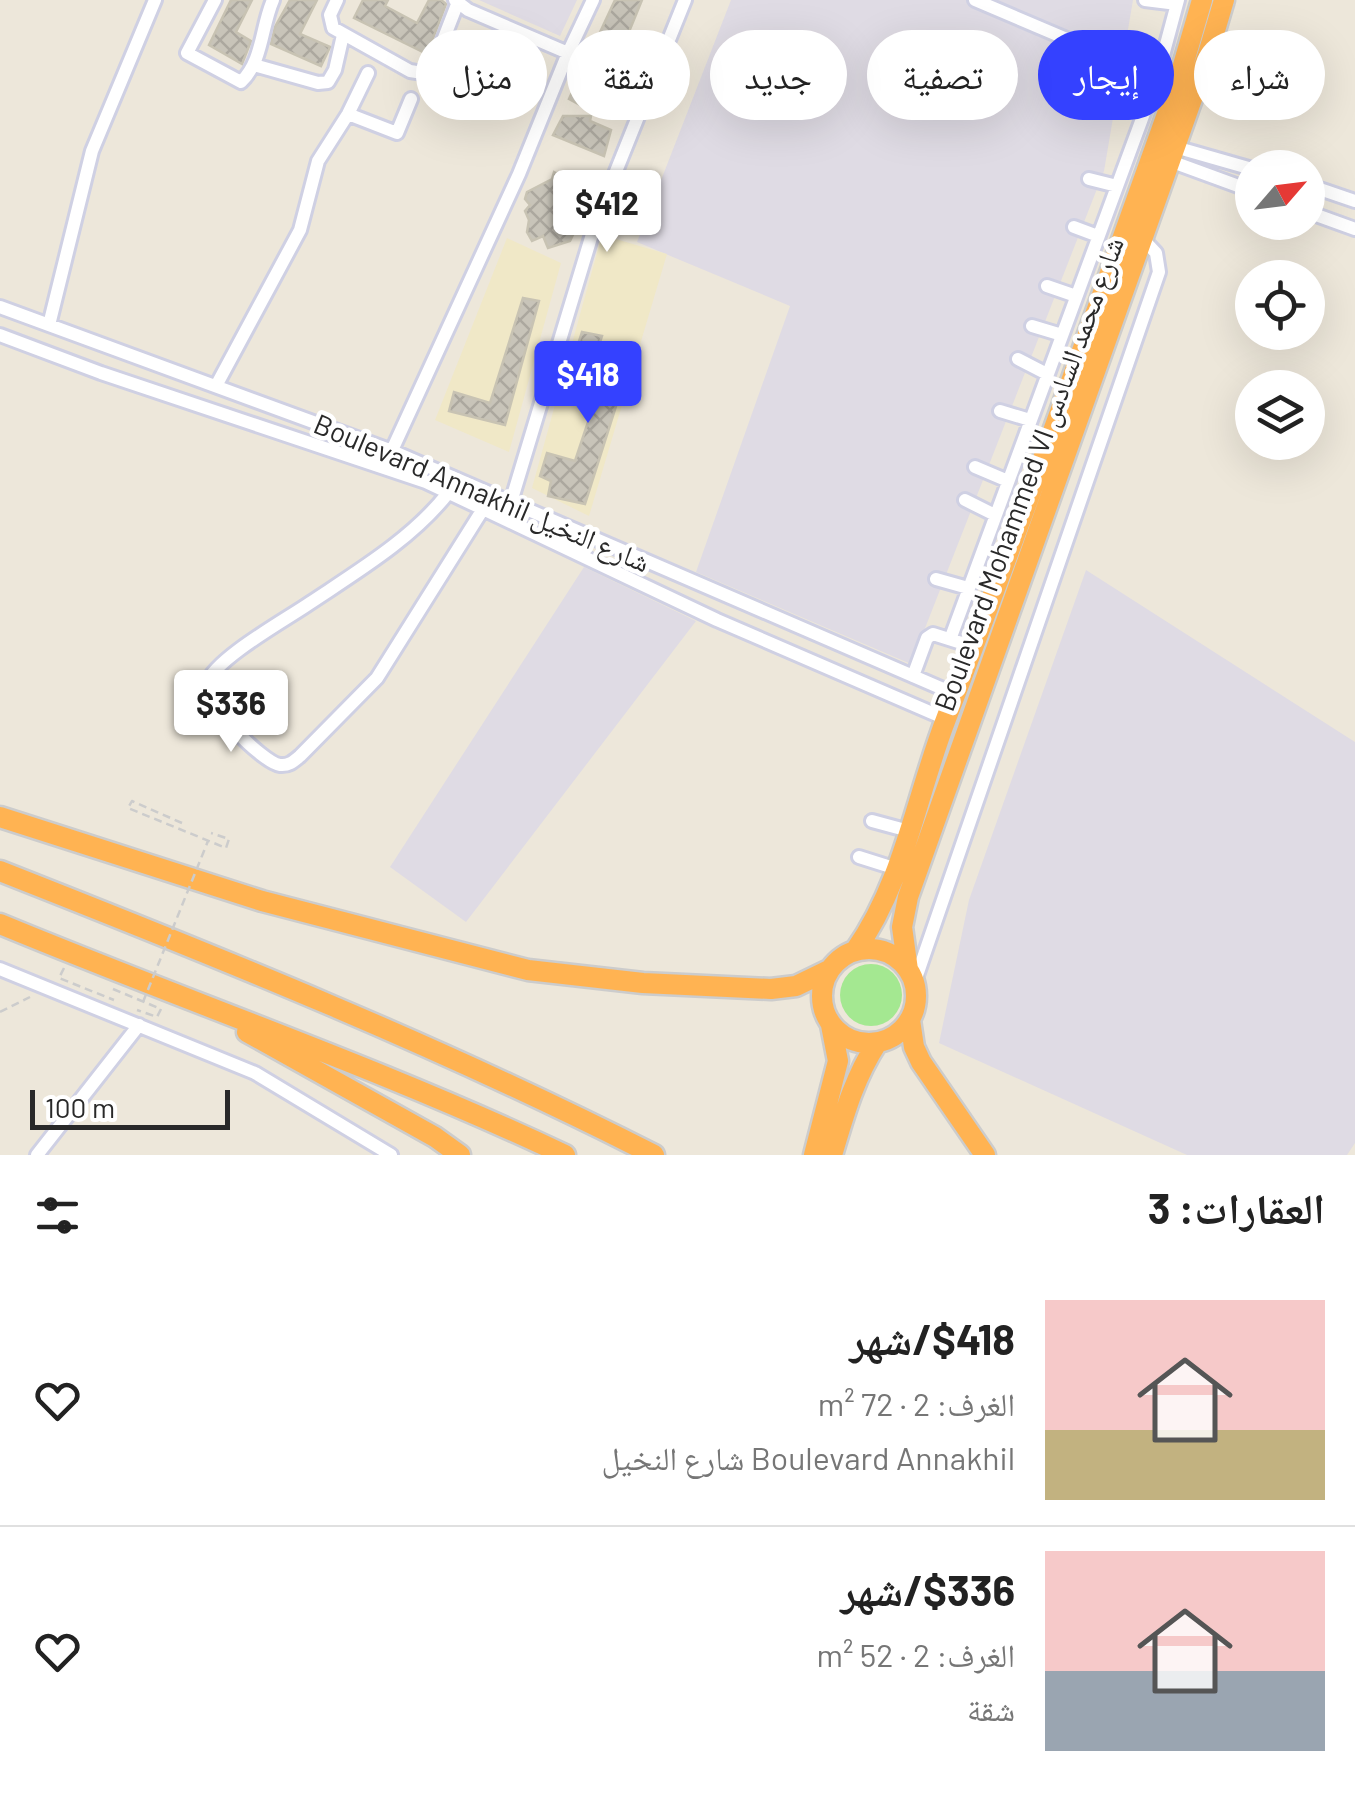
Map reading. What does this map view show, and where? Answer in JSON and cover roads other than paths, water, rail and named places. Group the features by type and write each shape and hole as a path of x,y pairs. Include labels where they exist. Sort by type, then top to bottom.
{"highway":[{"name":"Boulevard Mohammed VI شارع محمد السادس","path":"855,951 875,922 897,869 946,719 1177,86 1202,0"},
{"name":"Boulevard Mohammed VI شارع محمد السادس","path":"911,977 902,936 903,915 1224,0"},
{"path":"0,817 262,902 528,970 642,983 771,988 796,986 829,970 843,956 855,951 884,952 911,977 915,1006 910,1020 896,1035 877,1043 851,1040 830,1024"},
{"path":"0,871 326,1003 654,1155"},
{"path":"0,924 164,992 279,1032 565,1155"},
{"path":"814,1155 838,1062 822,997 829,970"},
{"path":"164,992 286,1052 460,1155"},
{"path":"910,1020 921,1062 985,1155"},
{"path":"832,1155 849,1098 877,1043"}],"street":[{"path":"49,325 92,151 156,0"},
{"path":"215,0 187,53 241,82 254,65 264,20 273,0"},
{"path":"336,0 330,22 343,35 423,73 435,62 457,1 468,10 567,53"},
{"path":"579,30 593,0"},
{"path":"511,502 596,222 685,0"},
{"path":"975,0 1045,30"},
{"path":"1145,0 1178,2 1170,30"},
{"path":"254,65 318,83 328,82 335,70 343,35"},
{"path":"385,467 519,174 567,55"},
{"path":"216,386 300,230 318,161 368,73"},
{"path":"348,114 397,133 411,99"},
{"path":"950,637 1142,120"},
{"path":"1172,154 1235,166"},
{"path":"1172,154 1235,183"},
{"path":"1088,179 1117,186"},
{"path":"1325,191 1355,201"},
{"path":"1325,219 1355,230"},
{"path":"1074,227 1098,236"},
{"path":"911,977 1159,272 1156,253 1142,238"},
{"path":"1047,286 1076,296"},
{"name":"Boulevard Annakhil شارع النخيل","path":"0,307 392,451 956,696"},
{"path":"1032,326 1062,335"},
{"name":"Boulevard Annakhil شارع النخيل","path":"0,335 101,373 385,467 716,620 946,719"},
{"path":"1018,359 1048,374"},
{"path":"1000,411 1030,420"},
{"path":"975,467 1008,480"},
{"path":"448,493 431,515 239,650 206,684 205,692 215,708 276,765 288,765 300,756 378,678 483,509"},
{"path":"965,500 995,515"},
{"path":"936,579 968,588"},
{"path":"913,676 928,638 934,634 974,647"},
{"path":"960,750 990,761"},
{"path":"872,821 910,831"},
{"path":"860,857 897,869"},
{"path":"0,969 118,1016 140,1018 255,1073 391,1155"},
{"path":"37,1155 140,1018"}]}
